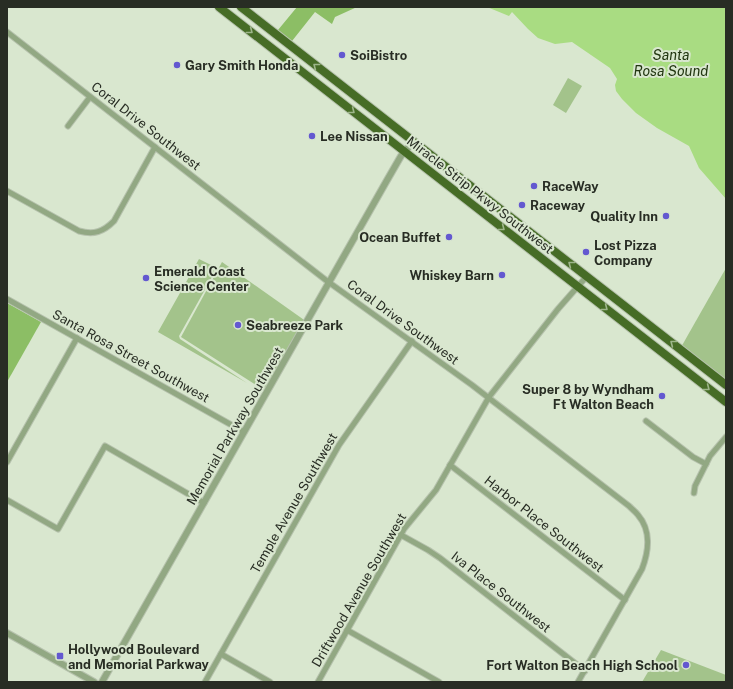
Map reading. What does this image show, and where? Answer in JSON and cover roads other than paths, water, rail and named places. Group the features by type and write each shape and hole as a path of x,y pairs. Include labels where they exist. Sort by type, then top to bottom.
{"highway":[{"name":"Miracle Strip Pkwy Southwest","path":"219,7 726,402"},
{"name":"Miracle Strip Pkwy Southwest","path":"241,7 726,385"}],"street":[{"name":"Coral Drive Southwest","path":"7,32 329,282 489,397 629,506 638,515 645,526 648,538 647,554 642,569 578,682"},
{"path":"68,126 90,97"},
{"name":"Memorial Parkway Southwest","path":"102,682 386,182 401,156 413,142"},
{"path":"7,191 79,231 86,233 98,232 114,221 155,147"},
{"name":"Driftwood Avenue Southwest","path":"318,682 401,535 430,498 489,397 558,308 587,276"},
{"name":"Santa Rosa Street Southwest","path":"7,299 244,432"},
{"path":"7,462 77,338"},
{"name":"Temple Avenue Southwest","path":"205,682 339,445 412,342"},
{"path":"646,421 693,457 706,464"},
{"path":"694,493 695,486 712,453 726,437"},
{"path":"7,500 58,529 105,446 204,502"},
{"name":"Harbor Place Southwest","path":"450,465 624,600"},
{"name":"Iva Place Southwest","path":"401,535 440,558 585,671"},
{"path":"347,630 439,682"},
{"path":"7,633 94,682"},
{"path":"221,654 270,682"}],"water":[{"name":"Santa Rosa Sound","path":"487,7 726,7 726,199 699,168 689,146 657,128 636,113 622,99 616,91 615,85 617,79 610,68 572,42 555,44 538,38 512,12 509,16"}],"place":[{"name":"SoiBistro","path":"342,55"},
{"name":"Gary Smith Honda","path":"177,65"},
{"name":"Lee Nissan","path":"312,136"},
{"name":"RaceWay","path":"534,186"},
{"name":"Raceway","path":"522,205"},
{"name":"Quality Inn","path":"666,216"},
{"name":"Ocean Buffet","path":"449,237"},
{"name":"Lost Pizza Company","path":"586,252"},
{"name":"Whiskey Barn","path":"502,275"},
{"name":"Emerald Coast Science Center","path":"146,278"},
{"name":"Seabreeze Park","path":"238,325"},
{"name":"Super 8 by Wyndham Ft Walton Beach","path":"662,396"},
{"name":"Hollywood Boulevard and Memorial Parkway","path":"60,656"},
{"name":"Fort Walton Beach High School","path":"686,665"}]}
